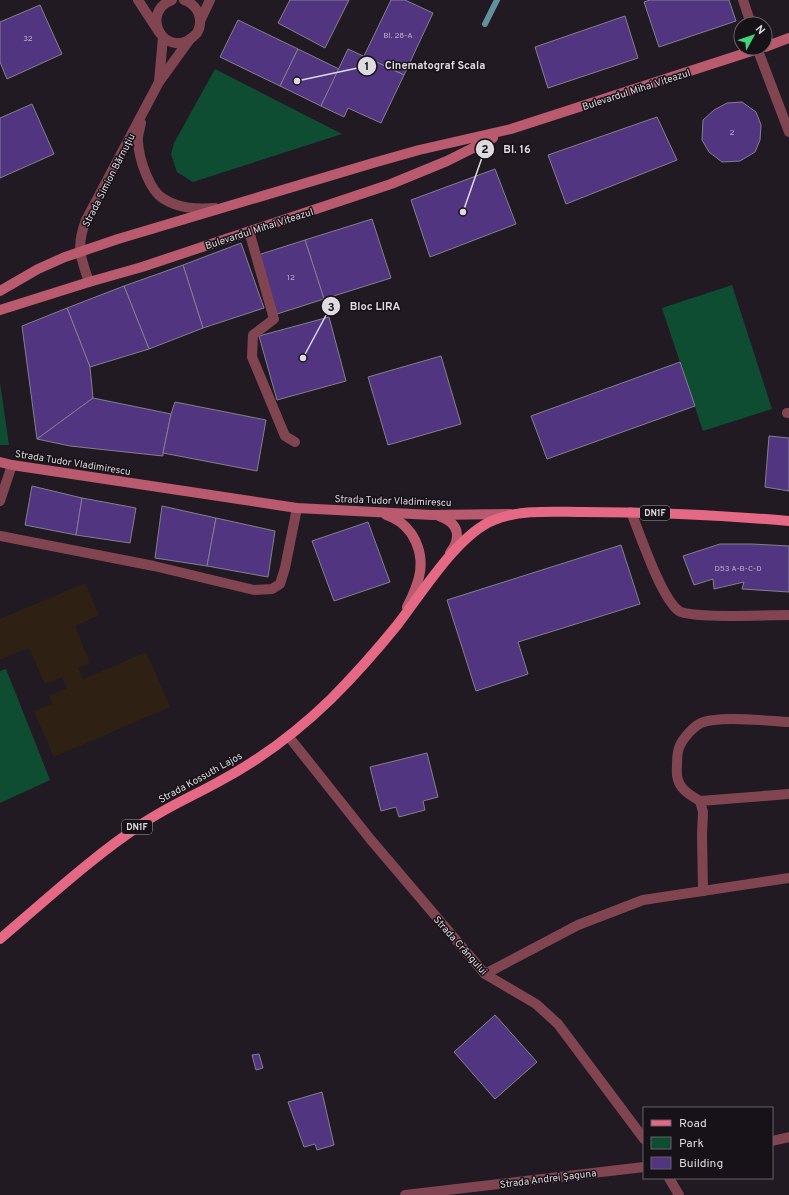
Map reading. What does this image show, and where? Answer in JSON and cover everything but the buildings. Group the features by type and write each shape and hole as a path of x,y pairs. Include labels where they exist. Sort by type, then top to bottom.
{"main road":[{"name":"Bulevardul Mihai Viteazul","path":"773,44 789,38"},
{"name":"Bulevardul Mihai Viteazul","path":"0,291 38,269 80,251 399,155 511,129 735,56"},
{"name":"Bulevardul Mihai Viteazul","path":"0,310 142,267 384,186 415,175 447,161 511,129"},
{"name":"Strada Tudor Vladimirescu","path":"0,462 297,508 432,515 520,514 547,512 631,512 789,521"},
{"name":"Strada Kossuth Lajos","path":"381,513 391,516 407,528 420,551 421,564 416,587 399,622"},
{"name":"Strada Kossuth Lajos","path":"0,939 113,844 179,802 258,759 305,724 362,666 399,622 440,568 473,532 493,520 520,514"},
{"name":"Strada Kossuth Lajos","path":"432,515 446,519 455,526 457,530 457,540 455,545 440,568"}],"street":[{"path":"138,0 161,35 169,41 176,43 184,42 190,39"},
{"name":"Strada Simion Bărnuțiu","path":"159,82 161,35 156,19 162,6 172,0"},
{"path":"186,0 197,9 200,21"},
{"name":"Strada Simion Bărnuțiu","path":"89,282 80,251 80,238 86,220 159,82 190,39 196,34 200,21 210,0"},
{"path":"743,0 749,16"},
{"path":"763,56 789,132"},
{"path":"143,114 137,140 140,157 147,176 162,199 193,209 223,208"},
{"path":"248,232 274,319 253,335 252,357 285,436 295,442"},
{"path":"0,501 12,465"},
{"path":"0,536 154,566 254,590 272,589 280,584 285,568 297,508"},
{"path":"631,512 662,589 670,602 680,611 701,616 789,615"},
{"path":"789,722 718,719 701,723 688,734 678,748 676,776 679,785 690,795 700,801 789,794"},
{"name":"Strada Crângului","path":"289,737 371,840 486,974 536,1004 558,1024 643,1138"},
{"path":"700,801 703,812 702,834 704,891"},
{"path":"486,974 578,925 644,900 789,878"},
{"path":"773,1141 789,1137"},
{"name":"Strada Andrei Șaguna","path":"405,1195 643,1167"},
{"path":"670,1179 679,1195"}],"shaded area":[{"path":"85,583 99,615 75,626 90,663 78,668 83,679 146,652 170,707 54,757 34,711 52,704 49,696 67,688 62,677 45,684 29,648 0,660 0,619"}],"green space":[{"path":"215,69 342,134 193,182 177,172 171,154 174,143"},
{"path":"732,285 772,409 703,431 662,308"},
{"path":"0,383 9,445 0,445"},
{"path":"6,669 50,780 0,803 0,671"}],"waterway":[{"path":"485,24 497,0"}],"place":[{"name":"Cinematograf Scala","path":"297,81"},
{"name":"Bl. 16","path":"463,212"},
{"name":"Bloc LIRA","path":"303,358"}]}
